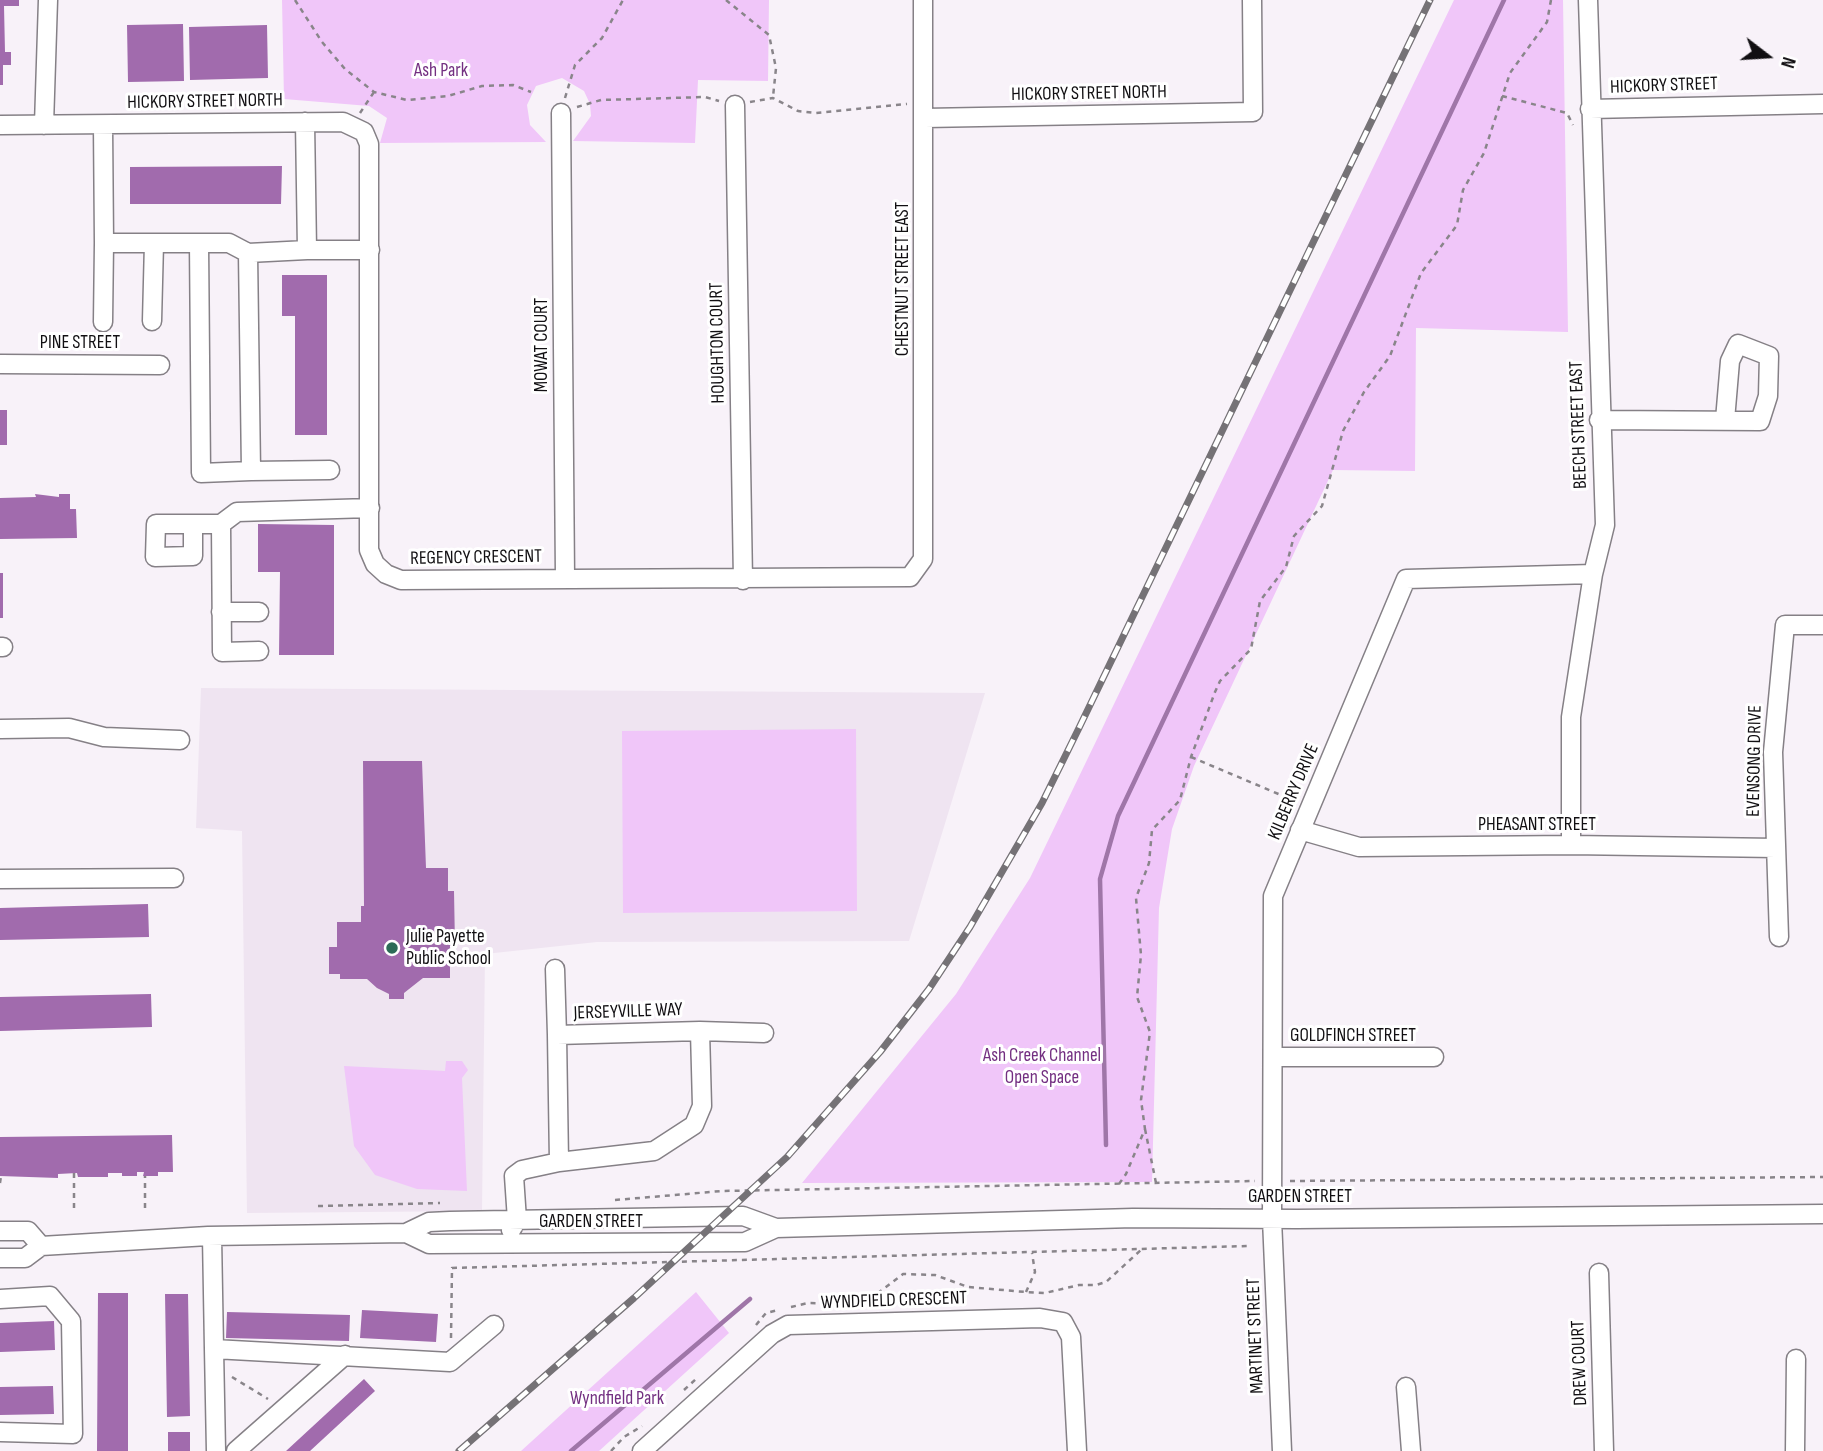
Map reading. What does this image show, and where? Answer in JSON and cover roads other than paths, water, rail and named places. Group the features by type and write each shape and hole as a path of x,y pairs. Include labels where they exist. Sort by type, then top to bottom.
{"street":[{"path":"44,125 48,0"},
{"name":"CHESTNUT STREET EAST","path":"923,0 923,559"},
{"name":"HICKORY STREET NORTH","path":"925,118 1253,112 1252,0"},
{"name":"BEECH STREET EAST","path":"1571,845 1571,717 1593,574 1605,525 1588,0"},
{"name":"HICKORY STREET","path":"1590,109 1823,104"},
{"name":"HOUGHTON COURT","path":"735,105 743,580"},
{"name":"MOWAT COURT","path":"561,113 565,577"},
{"path":"305,121 307,250"},
{"name":"HICKORY STREET NORTH","path":"0,125 305,121 343,122 364,132"},
{"path":"103,125 103,321"},
{"name":"REGENCY CRESCENT","path":"364,132 369,144 369,550 375,564 386,574 401,580 910,577 923,559"},
{"path":"104,243 229,243 248,253 370,250"},
{"path":"152,321 154,243"},
{"path":"199,243 201,473 330,470"},
{"path":"248,253 251,471"},
{"name":"PINE STREET","path":"0,364 160,365"},
{"path":"1600,420 1725,420"},
{"path":"193,524 221,524 237,512 370,508"},
{"path":"221,524 222,652 259,651"},
{"name":"KILBERRY DRIVE","path":"1272,1219 1273,896 1406,579 1593,574"},
{"path":"221,612 259,612"},
{"name":"EVENSONG DRIVE","path":"1779,937 1773,751 1785,625 1823,625"},
{"path":"0,729 69,728 104,737 180,740"},
{"name":"PHEASANT STREET","path":"1300,830 1359,847 1571,845 1776,848"},
{"path":"0,879 174,878"},
{"name":"JERSEYVILLE WAY","path":"555,969 559,1162"},
{"name":"JERSEYVILLE WAY","path":"557,1035 700,1031 764,1033"},
{"name":"JERSEYVILLE WAY","path":"517,1220 514,1176 522,1170 559,1162 646,1153 680,1136 694,1125 702,1106 700,1031"},
{"name":"GOLDFINCH STREET","path":"1273,1057 1434,1057"},
{"name":"GARDEN STREET","path":"0,1258 25,1258 41,1246 212,1236 406,1233 429,1222 743,1216 776,1228 1133,1218 1823,1214"},
{"name":"MARTINET STREET","path":"1272,1219 1282,1451"},
{"path":"485,1244 510,1233 517,1220"},
{"name":"GARDEN STREET","path":"406,1233 429,1244 745,1242 776,1228"},
{"path":"0,1231 28,1231 41,1246"},
{"path":"212,1236 216,1451"},
{"name":"DREW COURT","path":"1599,1273 1604,1451"},
{"path":"0,1299 50,1296 71,1321 73,1442 0,1432"},
{"name":"WYNDFIELD CRESCENT","path":"642,1451 772,1334 788,1325 1040,1318 1063,1322 1071,1337 1077,1451"},
{"path":"214,1358 345,1355 450,1362 494,1325"},
{"path":"236,1451 345,1355"},
{"path":"1795,1451 1796,1359"},
{"path":"1406,1387 1410,1451"}],"waterway":[{"path":"1106,1145 1100,879 1118,816 1504,0"},
{"path":"571,1451 750,1299"}],"railway":[{"path":"459,1451 634,1298 787,1157 880,1052 929,989 970,927 1042,803 1430,0"}],"place":[{"name":"Julie Payette Public School","path":"392,948"}],"park label":[{"name":"Ash Park","path":"441,71"},
{"name":"Ash Creek Channel Open Space","path":"1042,1067"},
{"name":"Wyndfield Park","path":"617,1399"}]}
